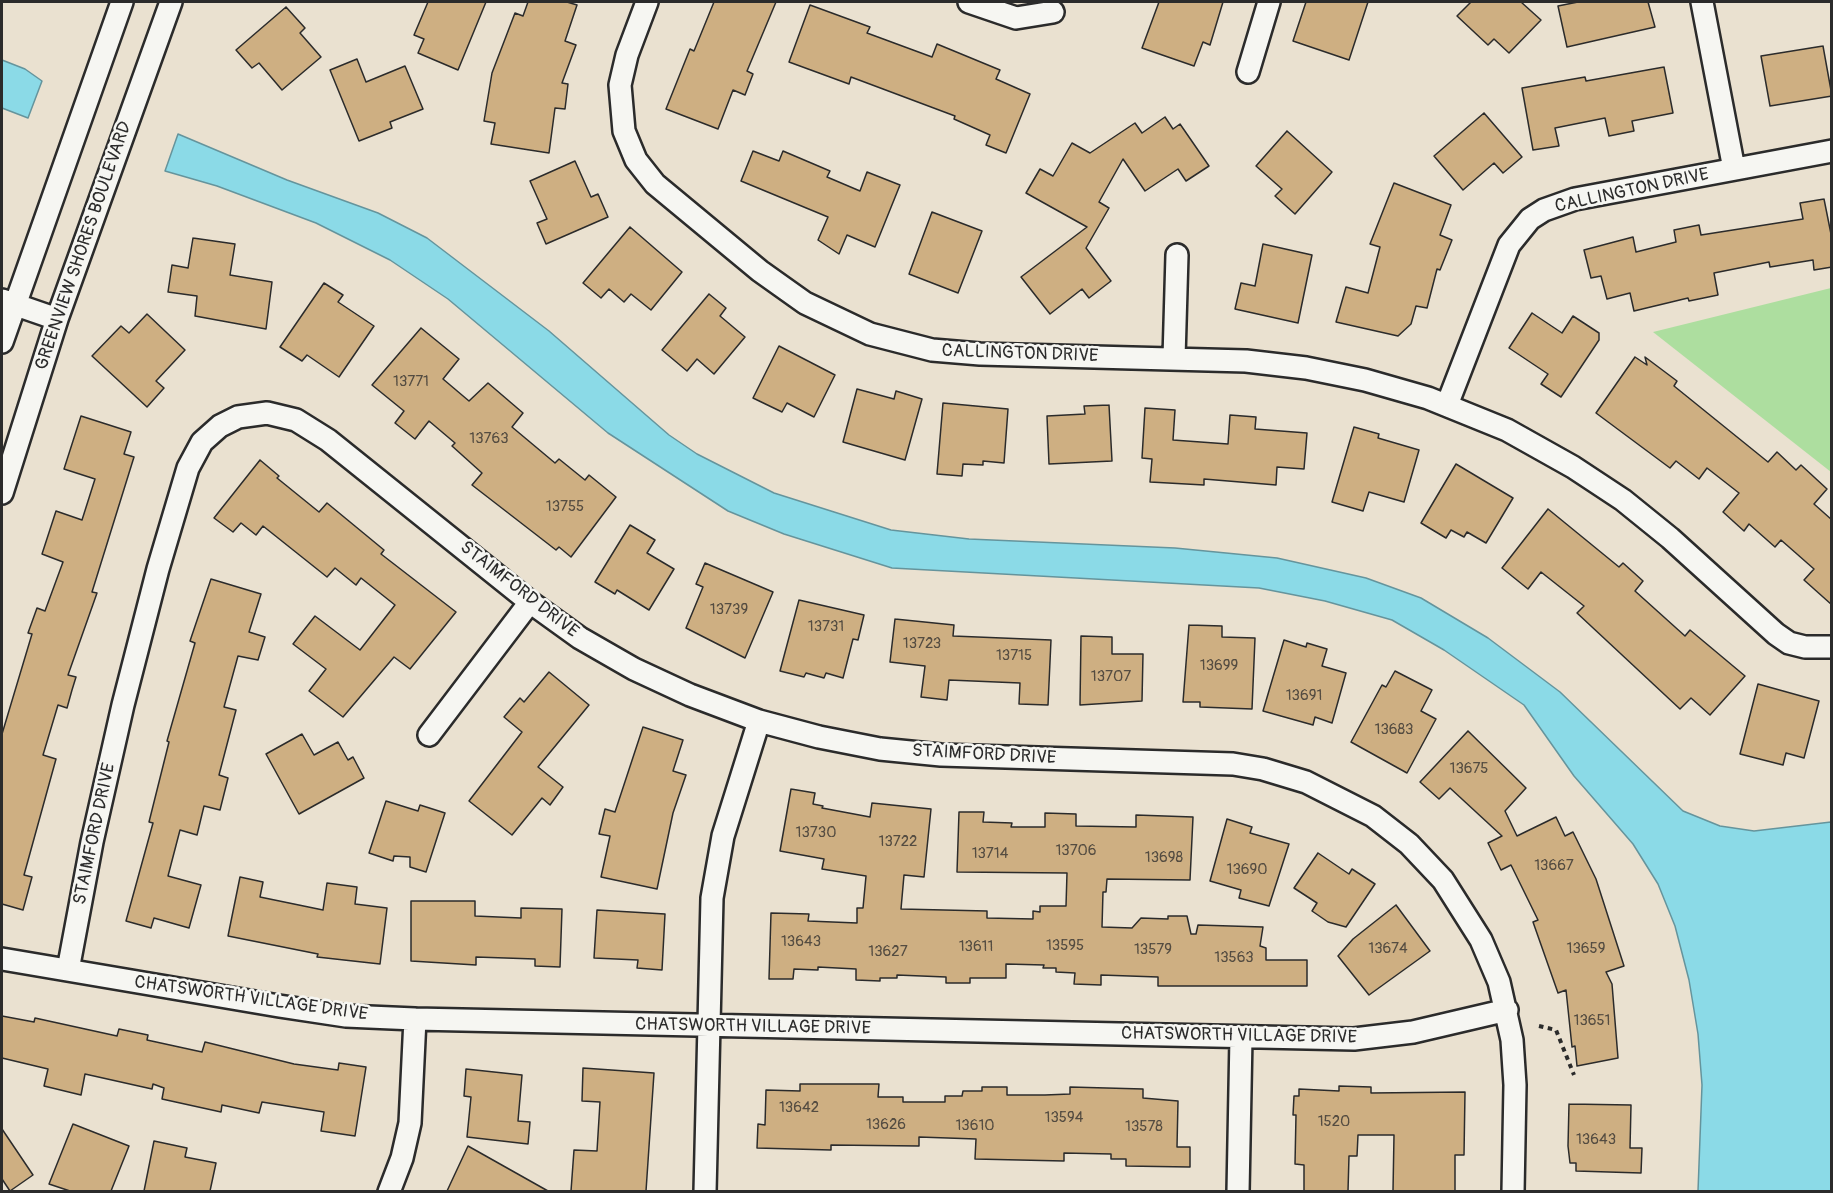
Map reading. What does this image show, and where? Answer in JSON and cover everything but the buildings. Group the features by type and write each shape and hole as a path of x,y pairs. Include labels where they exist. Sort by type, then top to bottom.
{"street":[{"path":"2,342 8,302 122,2"},
{"name":"GREENVIEW SHORES BOULEVARD","path":"2,493 57,319 171,2"},
{"name":"CALLINGTON DRIVE","path":"647,2 627,55 620,85 620,116 629,146 655,184 760,271 798,299 870,334 932,350 980,354 1246,361 1306,368 1365,380 1447,405 1516,436 1573,467 1623,500 1783,639 1805,647 1832,647"},
{"path":"969,2 1016,18 1053,12"},
{"path":"1248,72 1269,2"},
{"path":"1702,2 1734,169"},
{"name":"CALLINGTON DRIVE","path":"1447,405 1502,260 1518,231 1530,219 1559,203 1575,199 1832,151"},
{"path":"1174,358 1177,255"},
{"path":"8,302 57,319"},
{"name":"STAIMFORD DRIVE","path":"68,970 92,842 123,705 155,580 188,468 194,454 212,431 224,423 252,414 267,413 296,420 364,466 530,602 580,638 634,669 690,695 759,721 819,737 880,749 941,755 1233,764 1263,769 1306,782 1373,816 1409,844 1459,901 1481,940 1499,982 1512,1040 1515,1085 1513,1191"},
{"path":"429,735 530,602"},
{"path":"705,1191 712,898 723,836 759,721"},
{"name":"CHATSWORTH VILLAGE DRIVE","path":"2,959 346,1016 414,1019 1353,1039 1383,1037 1507,1010"},
{"path":"389,1191 402,1158 410,1123 414,1019"},
{"path":"1238,1191 1241,1037"}],"path":[{"path":"1539,1026 1557,1030 1574,1075"}],"green space":[{"path":"1831,288 1831,472 1653,332"}],"water":[{"path":"2,60 25,69 42,81 28,118 2,108"},
{"path":"178,134 287,180 378,213 427,238 549,331 669,435 697,454 774,493 891,530 969,539 1175,548 1277,558 1366,578 1421,598 1488,638 1560,692 1683,811 1720,826 1754,831 1831,822 1831,1191 1698,1191 1702,1085 1698,1034 1689,980 1675,926 1658,884 1633,844 1574,776 1524,705 1444,650 1392,620 1325,601 1259,588 892,568 784,534 728,511 608,433 448,299 390,260 316,223 217,186 165,171"}]}
